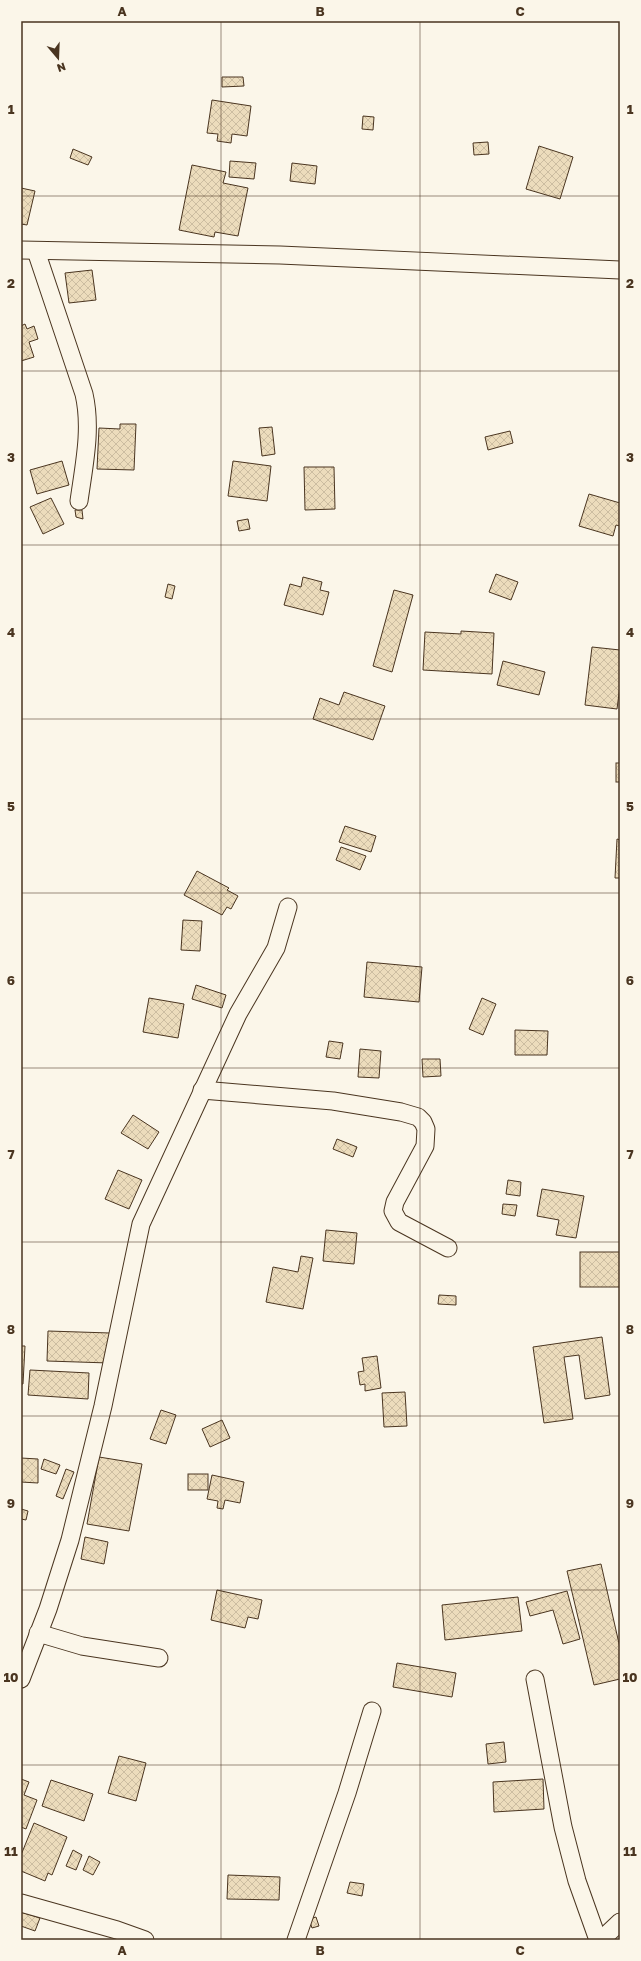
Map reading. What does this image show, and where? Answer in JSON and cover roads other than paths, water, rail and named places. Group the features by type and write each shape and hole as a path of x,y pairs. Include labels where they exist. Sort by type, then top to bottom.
{"street":[{"path":"79,501 88,434 88,412 84,394 29,251 280,255 620,270"},
{"path":"21,1679 38,1634 72,1532 103,1406 141,1224 238,1014 276,948 288,907"},
{"path":"202,1090 332,1101 395,1111 418,1117 423,1122 426,1129 425,1146 395,1202 393,1211 399,1222 448,1248"},
{"path":"38,1634 82,1646 159,1658"},
{"path":"535,1680 563,1827 577,1881 598,1940"},
{"path":"296,1940 347,1793 372,1711"},
{"path":"21,1903 117,1930 144,1940"},
{"path":"601,1940 620,1922"}]}
